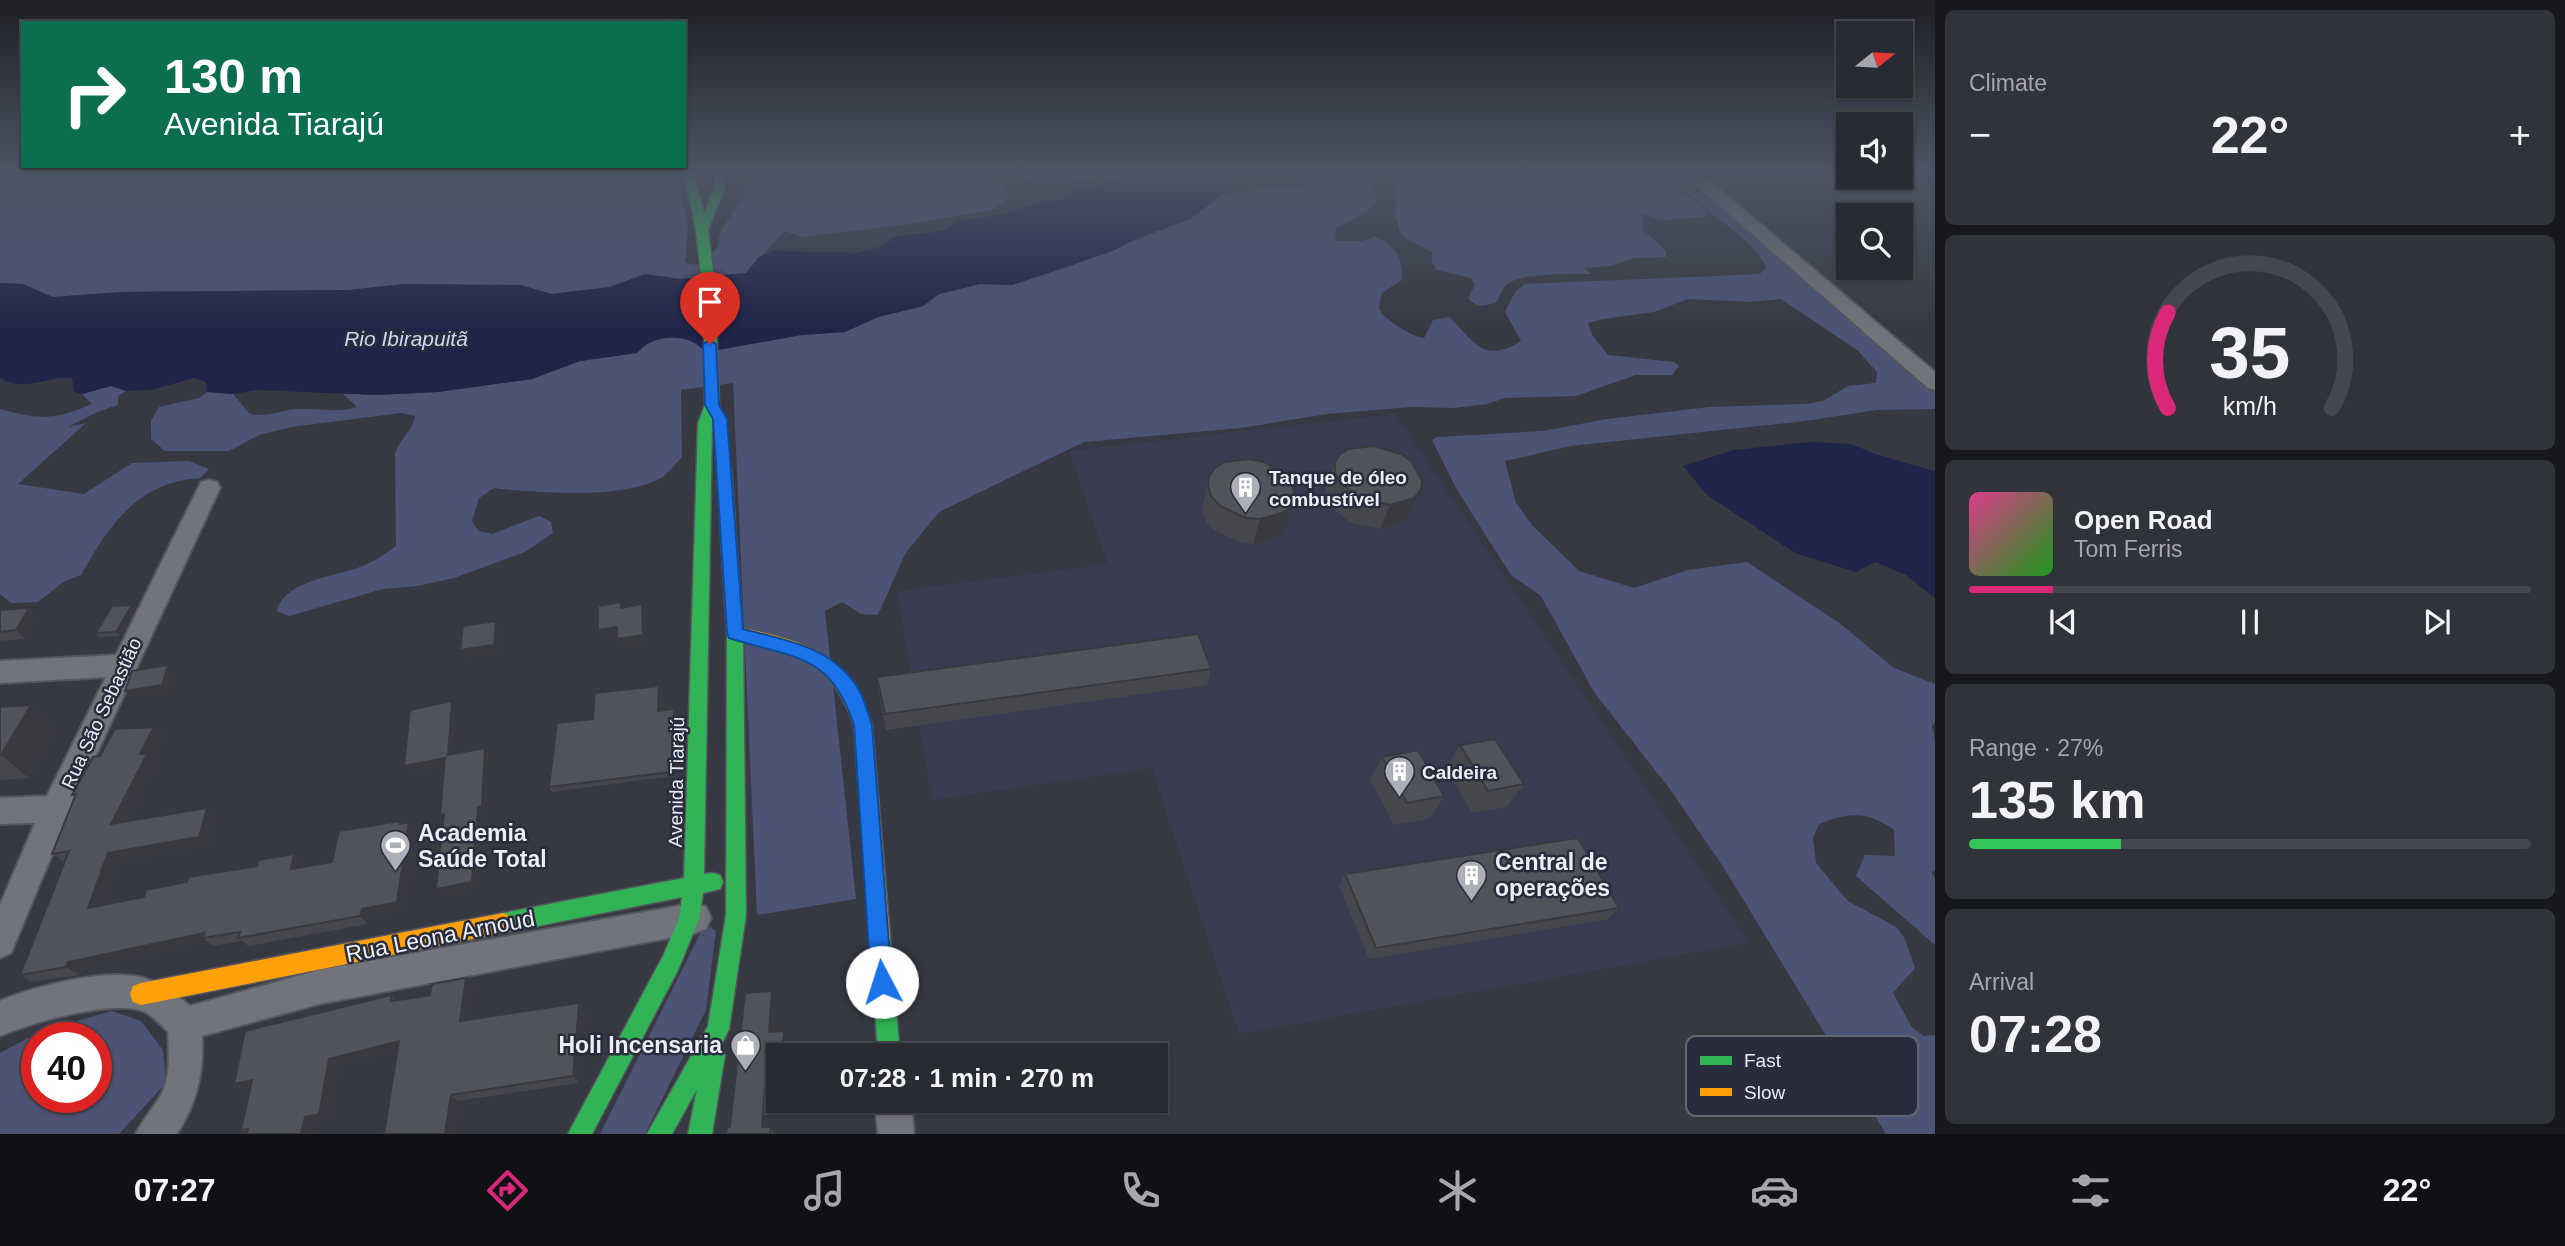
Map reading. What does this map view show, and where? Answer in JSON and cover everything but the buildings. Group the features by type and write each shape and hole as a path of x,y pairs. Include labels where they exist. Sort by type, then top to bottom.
{"main road":[{"path":"707,225 712,399 720,419 721,432"},
{"name":"Avenida Tiarajú","path":"580,1134 671,962 689,919 694,885 705,423 712,399"},
{"path":"701,1134 736,915 738,877 735,633 723,458"},
{"path":"735,633 809,653 832,668 852,694 863,725 888,1043"},
{"name":"Rua Leona Arnoud","path":"141,994 738,877"},
{"path":"659,1134 718,1029"}],"street":[{"path":"1751,225 1935,383"},
{"name":"Rua São Sebastião","path":"0,942 56,809 209,488"},
{"path":"0,672 124,665"},
{"path":"0,811 56,809"},
{"name":"Rua Leona Arnoud","path":"185,1024 320,987 689,919 736,915"},
{"path":"0,1019 101,993 141,994 169,1009 185,1024 187,1072 165,1128"},
{"path":"894,1113 897,1134"}],"shaded area":[{"path":"0,225 688,225 685,263 699,265 717,248 724,225 902,225 802,237 784,231 747,273 680,279 645,274 610,287 552,294 520,285 404,284 349,290 122,292 52,297 23,284 0,283"},
{"path":"1175,225 1342,225 1336,228 1335,237 1338,241 1362,241 1375,236 1397,253 1402,280 1382,293 1379,304 1380,310 1393,323 1424,338 1433,320 1450,317 1481,347 1498,351 1521,341 1505,312 1515,292 1525,284 1760,274 1766,267 1760,257 1726,225 1742,225 1782,256 1935,391 1935,409 1877,410 1805,421 1571,446 1505,461 1516,503 1532,525 1579,571 1634,588 1688,570 1747,562 1838,622 1894,668 1935,684 1935,722 1932,726 1935,741 1935,871 1932,872 1935,878 1935,945 1856,876 1865,855 1895,856 1894,830 1875,819 1857,815 1839,817 1819,824 1813,838 1816,863 1848,901 1896,927 1904,937 1915,968 1893,993 1911,1026 1923,1036 1935,1035 1935,1134 1886,1134 1875,1116 1918,1116 1918,1036 1826,1036 1724,868 1672,792 1594,692 1541,596 1511,575 1457,490 1432,440 1437,437 1543,431 1607,419 1709,407 1805,404 1823,401 1848,386 1876,383 1877,372 1857,350 1781,299 1750,302 1688,299 1654,312 1588,323 1592,335 1608,355 1674,362 1679,366 1672,375 1636,375 1576,396 1505,398 1487,404 1454,408 1411,407 1327,414 1241,428 1084,442 939,512 905,554 878,615 861,614 842,602 825,611 856,899 757,915 733,383 681,390 682,457 664,476 649,484 629,489 581,493 494,488 479,498 472,521 478,531 492,534 539,516 551,522 553,533 525,552 454,578 418,586 383,589 289,616 276,611 291,591 315,580 367,564 396,546 395,455 415,416 401,413 291,427 259,435 229,451 165,451 151,439 151,421 159,407 199,398 207,392 233,394 250,414 256,415 295,409 342,410 357,407 342,393 376,395 438,392 532,379 580,361 637,353 642,347 663,338 693,341 845,332 878,317 923,306 939,294 980,284 1012,285 1073,265"},
{"path":"1398,225 1643,225 1643,230 1666,251 1666,257 1635,258 1611,266 1583,268 1592,274 1525,277 1505,286 1497,302 1478,305 1468,298 1475,285 1471,278 1437,270 1432,263 1432,252 1406,239"},
{"path":"111,386 126,391 118,396 118,405 68,427 86,423 18,484 84,494 132,463 189,461 209,469 200,478 178,481 142,497 115,523 81,575 65,581 38,602 11,603 0,594 0,409 26,415 57,416 92,404 82,394"},
{"path":"1395,414 1749,943 1239,1034 1152,768 932,800 897,591 1108,564 1069,451"},
{"path":"710,927 716,931 706,1010 645,1134 600,1134 703,928"},
{"path":"112,1011 141,1021 163,1050 166,1083 119,1134 0,1134 0,1053 21,1042 21,1113 112,1113 112,1022 73,1022"}],"water":[{"name":"Rio Ibirapuitã","path":"952,225 1173,225 1139,237 1113,251 1012,285 980,284 939,294 923,306 878,317 845,332 802,335 719,350 701,348 686,339 668,337 651,342 637,353 580,361 532,379 438,392 376,395 257,390 233,394 207,392 206,382 194,378 151,390 126,391 111,386 82,394 74,392 72,378 17,384 0,378 0,283 23,284 53,297 122,292 349,290 404,284 520,285 552,294 610,287 645,274 680,279 746,273 759,257 773,251 857,253 880,247 895,236 943,231"},
{"path":"1810,442 1851,444 1878,455 1935,471 1935,598 1906,575 1875,562 1856,572 1795,553 1707,495 1683,466 1734,450"}],"traffic: fast":[{"path":"580,1134 671,963 689,919 694,885 705,423 712,405 709,287 701,225"},
{"path":"659,1134 718,1029 736,915 735,633 724,469"},
{"path":"503,923 713,882"},
{"path":"880,937 888,1043"},
{"path":"700,1134 714,1055"}],"traffic: slow":[{"path":"735,633 780,644 816,658 831,668 844,682 854,701 863,725 880,937"},
{"path":"141,994 503,923"}],"place":[{"name":"Tanque de óleo combustível","path":"1246,515"},
{"name":"Caldeira","path":"1399,799"},
{"name":"Academia Saúde Total","path":"395,873"},
{"name":"Central de operações","path":"1472,902"},
{"name":"Holi Incensaria","path":"745,1072"}],"route":[{"path":"710,344 712,405 720,419 735,633 809,653 832,668 852,694 863,725 882,982"}]}
